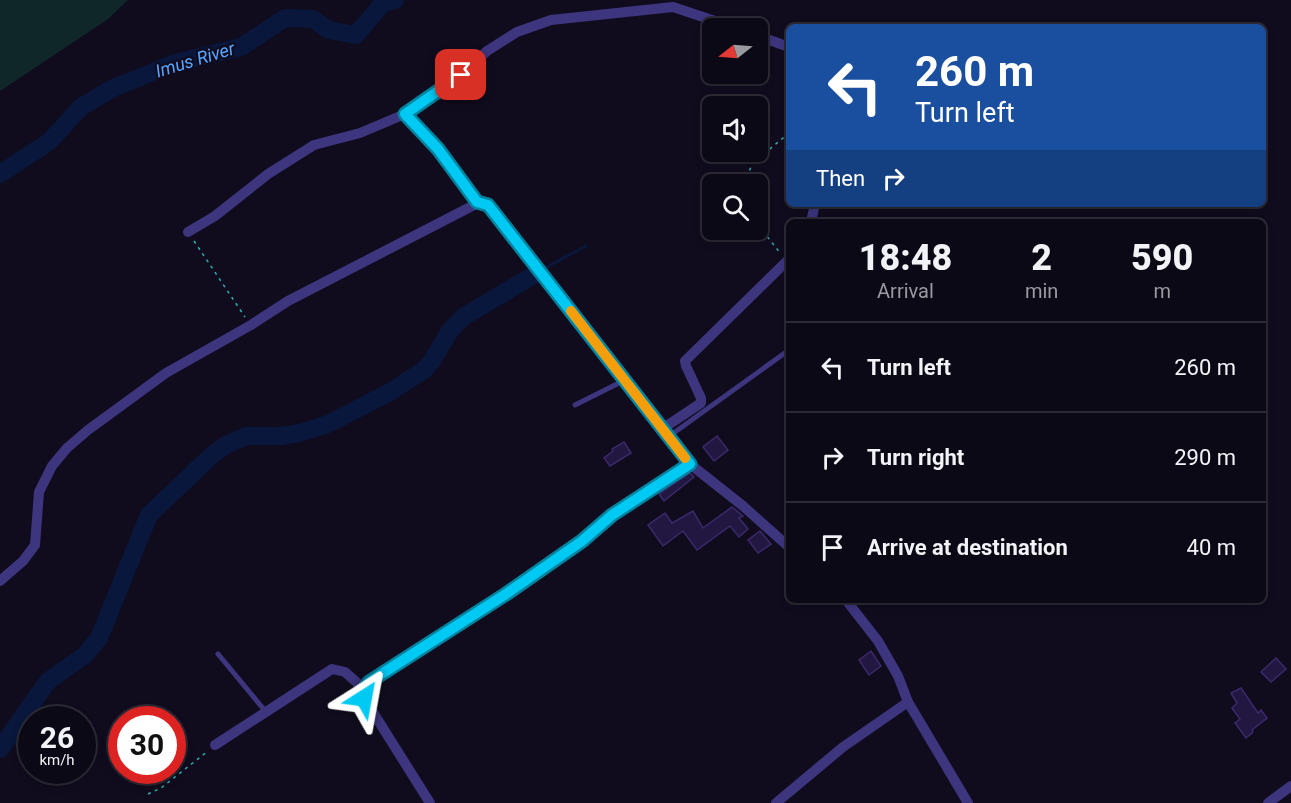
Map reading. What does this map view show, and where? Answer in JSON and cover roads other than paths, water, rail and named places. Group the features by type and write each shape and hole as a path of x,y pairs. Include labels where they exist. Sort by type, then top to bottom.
{"street":[{"path":"188,232 215,216 268,174 314,145 360,133 405,114 461,75 487,51 517,32 551,20 673,6 707,18"},
{"path":"768,40 786,46"},
{"path":"0,581 23,561 35,545 41,486 52,466 67,448 88,430 166,373 251,325 288,300 477,202 488,205 690,464 786,544"},
{"path":"665,433 700,403 701,398 685,361 786,262"},
{"path":"430,803 364,698 364,689 369,682 506,594 582,541 612,515 690,464"},
{"path":"848,603 878,641 898,676 908,702 968,803"},
{"path":"215,745 332,669 345,672 364,689"},
{"path":"776,803 843,747 908,702"},
{"path":"1268,803 1291,786"}],"lane":[{"path":"405,114 438,149 477,202"},
{"path":"665,433 786,352"},
{"path":"575,405 624,380"},
{"path":"218,654 266,712"}],"waterway":[{"name":"Imus River","path":"0,174 50,141 81,107 113,88 175,63 241,47 285,18 313,19 328,30 356,35 383,3 395,0"},
{"path":"543,269 586,246"},
{"path":"0,749 48,681 85,655 99,638 149,515 211,456 226,445 246,436 281,436 328,424 390,392 424,370 449,332 463,317 537,273"}]}
